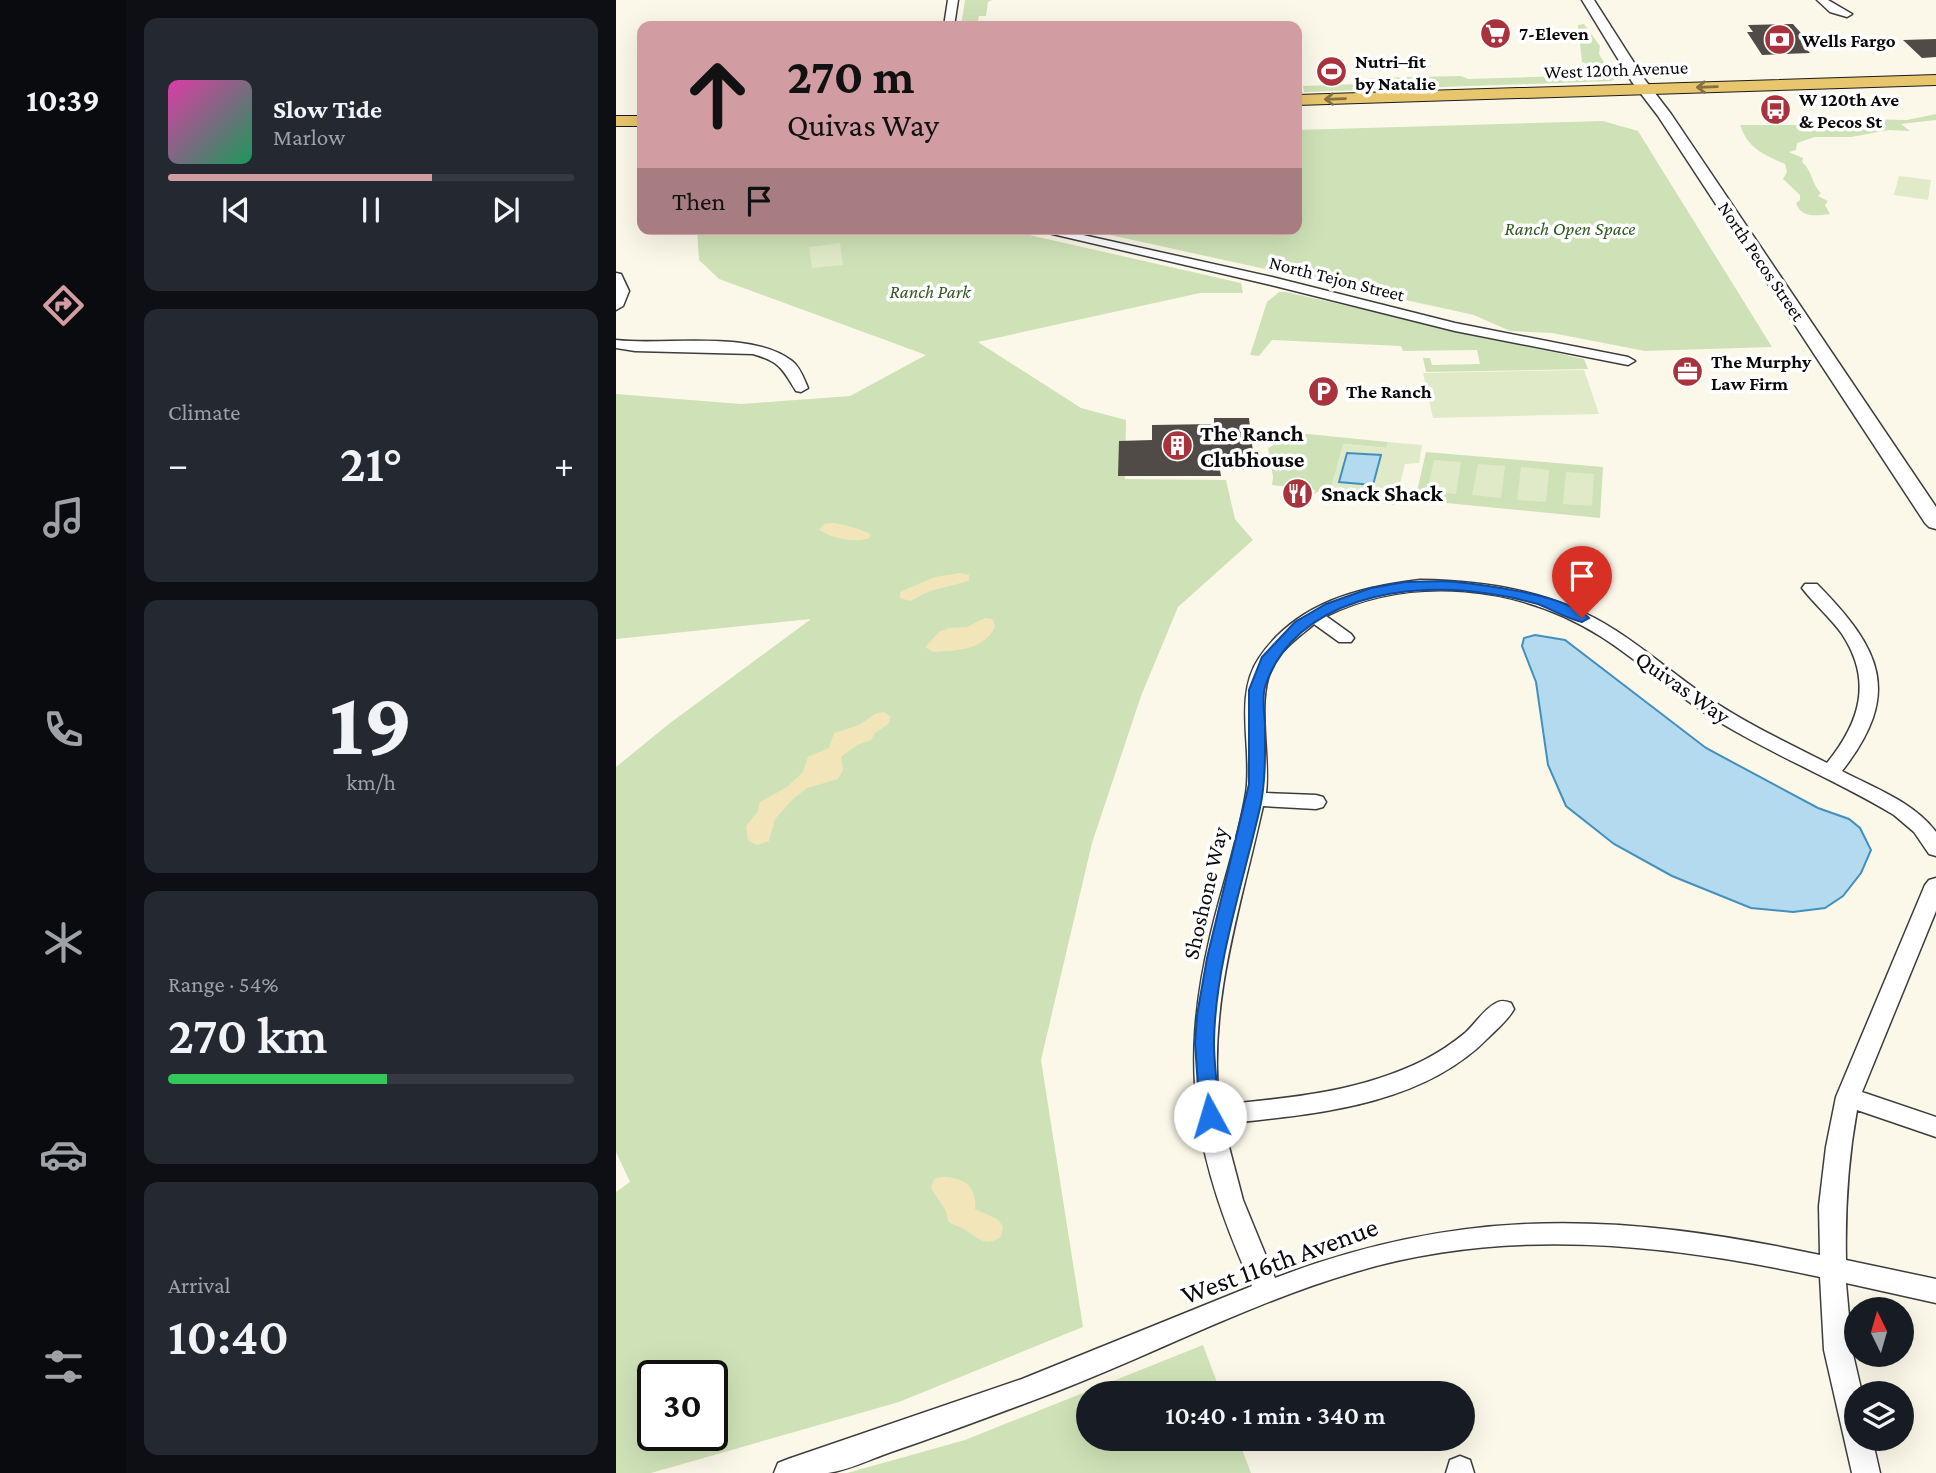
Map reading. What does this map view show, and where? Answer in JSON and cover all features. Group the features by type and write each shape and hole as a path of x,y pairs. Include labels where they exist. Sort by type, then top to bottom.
{"main road":[{"name":"West 120th Avenue","path":"1302,100 1936,80"},
{"path":"1430,113 1494,104 1623,97 1635,95 1644,89"},
{"name":"West 120th Avenue","path":"1302,116 1936,97"},
{"path":"616,121 637,121"},
{"path":"616,135 637,134"}],"street":[{"path":"950,21 953,0"},
{"name":"North Pecos Street","path":"1588,0 1644,89 1658,106 1936,523"},
{"path":"1822,0 1834,10 1847,14"},
{"name":"North Tejon Street","path":"1064,235 1272,281 1455,327 1628,361"},
{"path":"616,278 622,291 616,306"},
{"path":"616,344 656,348 734,348 768,354 787,363 801,388"},
{"name":"Quivas Way","path":"1405,587 1445,585 1491,589 1532,598 1568,611 1622,644 1709,707 1913,819 1929,835 1936,849"},
{"name":"Shoshone Way","path":"1268,1292 1237,1222 1218,1164 1210,1116 1205,1043 1216,958 1255,799 1259,739 1256,690 1263,667 1291,633 1314,616 1356,597 1405,587"},
{"path":"1811,588 1853,635 1868,668 1871,690 1867,717 1857,739 1830,772"},
{"path":"1314,616 1345,638"},
{"path":"1255,799 1316,802"},
{"path":"1845,1381 1838,1350 1833,1270 1832,1206 1838,1147 1848,1097 1936,885"},
{"path":"1210,1116 1338,1101 1384,1090 1451,1058 1487,1029 1503,1009"},
{"path":"1848,1097 1936,1127"},
{"name":"West 116th Avenue","path":"788,1473 919,1430 1099,1362 1329,1269 1387,1252 1449,1241 1558,1233 1655,1237 1936,1291"},
{"path":"1861,1451 1866,1473"}],"green space":[{"path":"965,0 992,0 988,2 986,16 979,16 978,21 962,21"},
{"path":"1584,24 1600,46 1599,54 1614,79 1612,81 1304,92 1303,86 1358,84 1369,78 1561,76 1590,65 1582,62 1578,25"},
{"path":"1936,114 1936,120 1901,124 1910,131 1889,130 1851,137 1815,137 1797,143 1796,150 1789,152 1803,158 1802,162 1821,193 1818,196 1828,201 1825,205 1830,214 1819,215 1805,214 1798,208 1796,203 1800,200 1800,195 1783,179 1787,172 1785,164 1752,145 1740,125 1797,125 1850,119 1907,120"},
{"name":"Ranch Open Space","path":"1603,121 1638,131 1772,347 1645,351 1552,333 1510,331 1474,315 1110,235 1302,235 1302,130"},
{"path":"1899,176 1931,180 1928,200 1894,195"},
{"name":"Ranch Park","path":"697,235 1029,235 1241,283 1243,293 1200,293 978,342 1081,408 1126,420 1125,479 1226,480 1235,519 1253,540 1178,607 1141,696 1092,843 1041,1060 1083,1327 899,1402 728,1451 728,1360 637,1360 637,1451 728,1451 651,1473 616,1473 616,1192 630,1182 616,1152 616,767 670,723 811,619 616,639 616,394 741,404 850,396 926,355 719,279 699,260"},
{"path":"840,243 843,265 812,268 809,247"},
{"path":"1279,292 1584,359 1588,369 1426,372 1423,358 1430,358 1432,365 1480,364 1477,350 1403,351 1401,346 1272,340 1259,356 1250,355 1267,302"},
{"path":"1584,370 1599,414 1433,418 1423,373"},
{"path":"1298,433 1388,442 1387,448 1344,444 1332,485 1314,494 1315,490 1272,485 1268,448"},
{"path":"1388,442 1422,445 1419,463 1405,464 1395,505 1328,499 1343,444 1386,448"},
{"path":"1426,452 1603,467 1600,518 1415,500"},
{"path":"1434,460 1461,462 1456,494 1427,491"},
{"path":"1478,464 1505,466 1501,498 1472,495"},
{"path":"1521,467 1549,470 1546,502 1517,500"},
{"path":"1566,472 1594,474 1592,506 1563,504"},
{"path":"1203,1345 1216,1381 1113,1381"},
{"path":"1076,1396 1076,1451 1243,1451 1251,1473 847,1473 965,1440"}],"sand":[{"path":"832,523 871,535 868,539 849,540 819,530 824,524"},
{"path":"960,573 969,575 969,581 930,591 910,601 900,598 900,592 935,577"},
{"path":"985,618 993,619 995,627 984,641 976,645 960,650 933,652 925,647 939,632 949,628 967,627"},
{"path":"884,712 891,717 888,724 875,733 871,740 857,745 841,757 843,770 838,779 807,788 793,799 775,819 769,841 757,845 748,840 746,826 758,811 760,802 787,787 803,772 808,757 829,748 834,733 859,725 875,714"},
{"path":"941,1177 962,1181 971,1188 975,1209 997,1219 1003,1226 1001,1237 990,1242 981,1240 948,1221 946,1211 931,1188 934,1179"}],"water":[{"path":"1347,453 1381,455 1373,485 1339,482"},
{"path":"1535,635 1565,640 1706,748 1818,808 1849,819 1860,828 1871,850 1861,873 1843,896 1825,908 1793,912 1751,908 1672,876 1614,844 1566,806 1548,765 1536,682 1522,646 1524,638"}],"building":[{"name":"Wells Fargo","path":"1793,24 1808,41 1803,41 1810,53 1762,55 1747,32 1753,32 1748,25"},
{"path":"1936,39 1936,57 1922,58 1903,40"},
{"name":"The Ranch Clubhouse","path":"1214,418 1249,418 1253,452 1258,452 1260,469 1220,470 1221,476 1118,476 1119,441 1152,440 1152,425 1214,424"}],"place":[{"name":"7-Eleven","path":"1496,33"},
{"name":"Wells Fargo","path":"1779,40"},
{"name":"Nutri–fit by Natalie","path":"1332,72"},
{"name":"W 120th Ave & Pecos St","path":"1776,110"},
{"name":"The Murphy Law Firm","path":"1688,372"},
{"name":"The Ranch","path":"1323,391"},
{"name":"The Ranch Clubhouse","path":"1177,446"},
{"name":"Snack Shack","path":"1298,493"}],"route":[{"path":"1210,1116 1206,1079 1207,1015 1216,958 1255,799 1259,739 1256,690 1269,657 1291,633 1314,616 1356,597 1387,589 1425,585 1491,589 1542,601 1582,618"}]}
